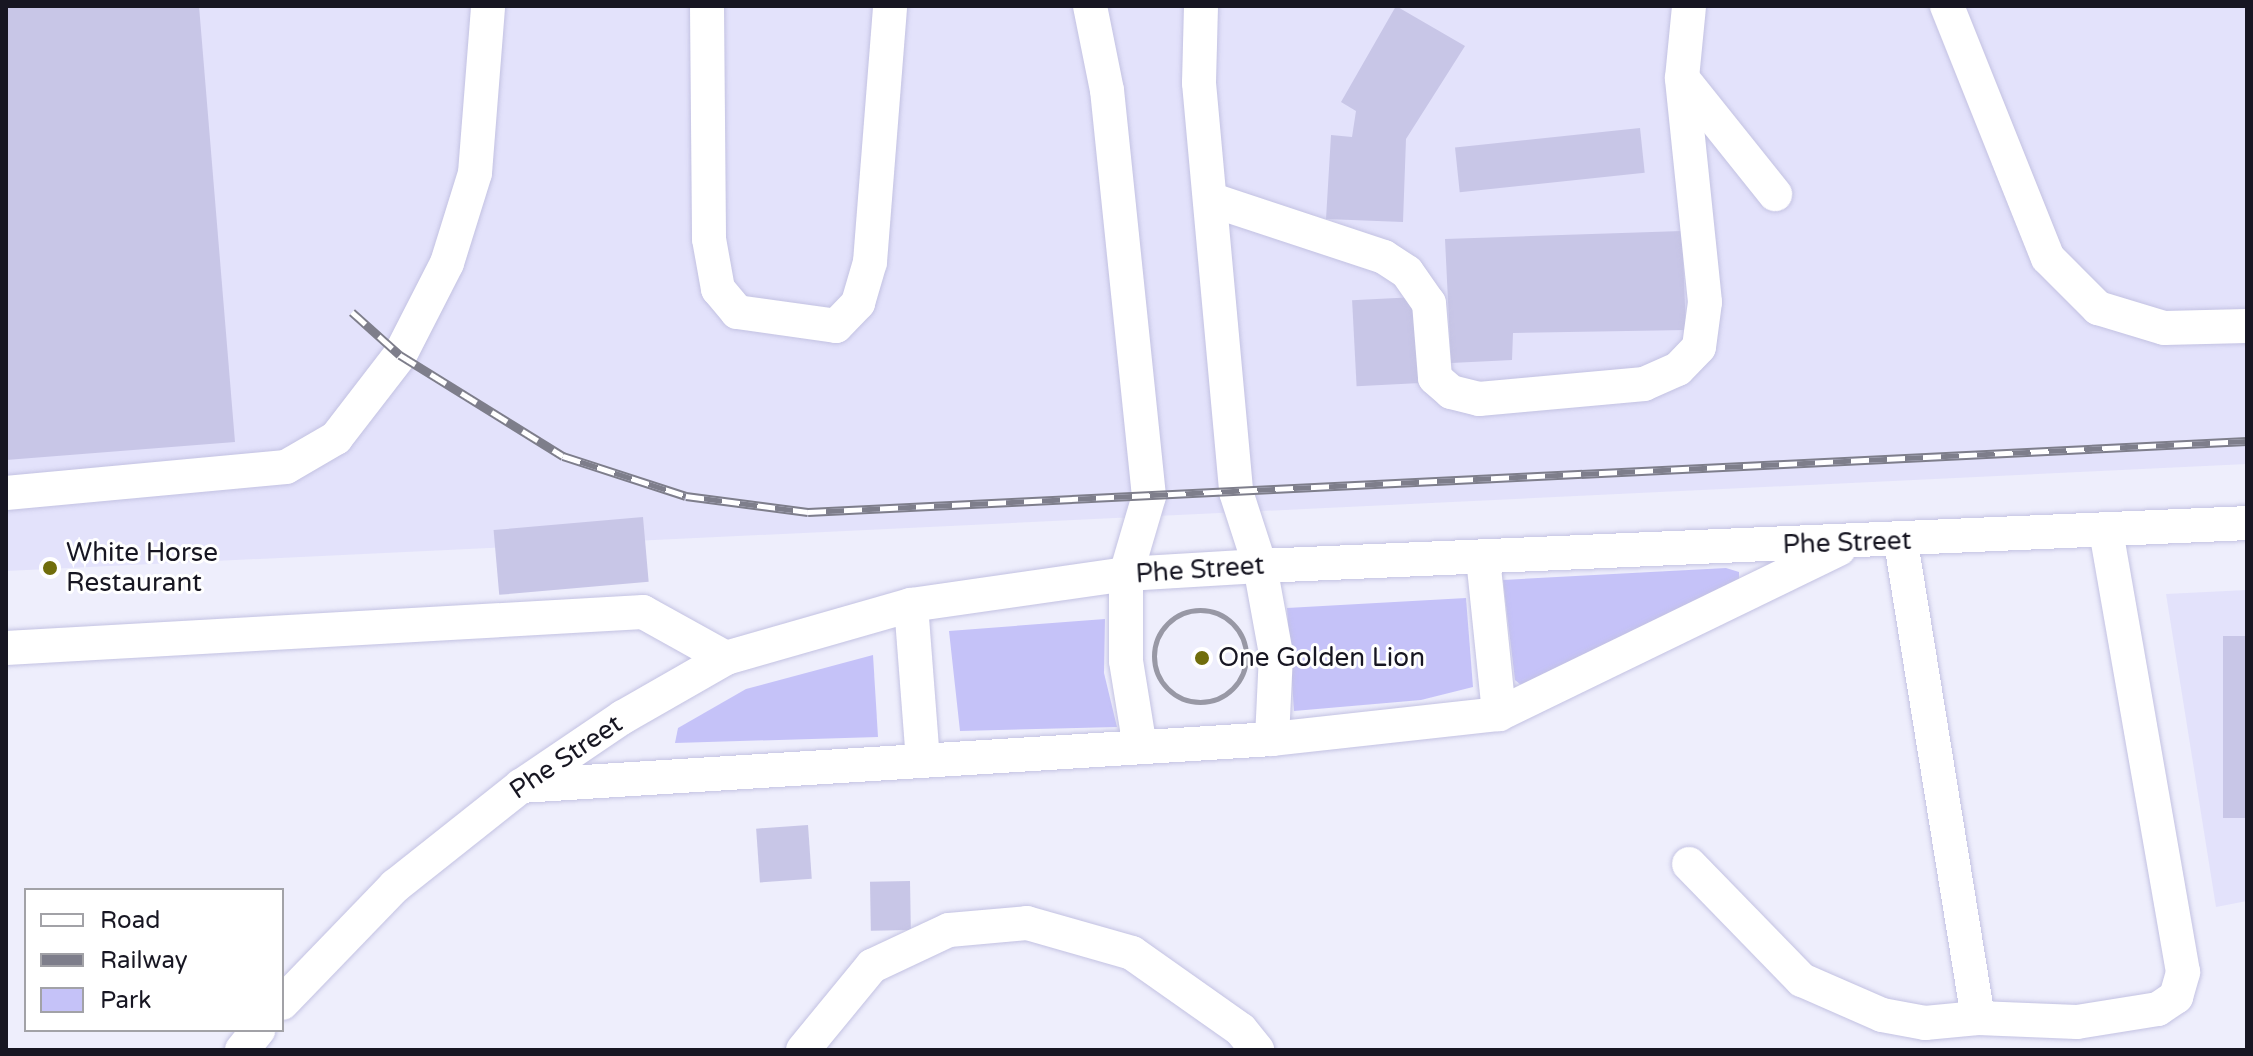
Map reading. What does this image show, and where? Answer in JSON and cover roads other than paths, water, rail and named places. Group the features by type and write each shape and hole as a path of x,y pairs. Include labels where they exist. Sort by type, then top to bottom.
{"street":[{"path":"6,493 286,467 336,438 400,355 447,263 475,173 488,6"},
{"path":"707,6 709,239 718,289 737,312 836,326 858,303 870,262 890,6"},
{"path":"1090,6 1107,90 1149,496 1126,574 1126,661 1140,747"},
{"path":"1201,6 1199,83 1212,200 1236,492 1260,566 1276,654 1272,739"},
{"path":"1947,6 2048,258 2098,308 2164,328 2247,326"},
{"path":"1212,200 1384,257 1407,272 1429,303 1435,378 1451,392 1479,399 1644,384 1678,369 1699,347 1705,302 1682,78 1690,7"},
{"path":"1682,78 1775,194"},
{"name":"Phe Street","path":"284,1001 395,886 521,786 726,658 911,605 1126,574 1260,566 1850,544 2247,523"},
{"path":"1689,864 1802,980 1882,1015 1925,1023 1978,1018 2077,1022 2158,1009 2176,997 2183,972 2106,530"},
{"path":"1901,541 1978,1018"},
{"path":"521,786 1272,739 1499,714 1850,544"},
{"path":"1483,558 1499,714"},
{"path":"911,605 923,760"},
{"path":"6,648 643,612 726,658"},
{"path":"803,1050 872,966 949,930 1027,923 1132,953 1241,1030 1257,1050"},
{"path":"242,1050 256,1032"}],"railway":[{"path":"352,312 400,355 563,456 686,496 808,512 2247,441"}],"place":[{"name":"White Horse Restaurant","path":"50,568"},
{"name":"One Golden Lion","path":"1202,658"}]}
